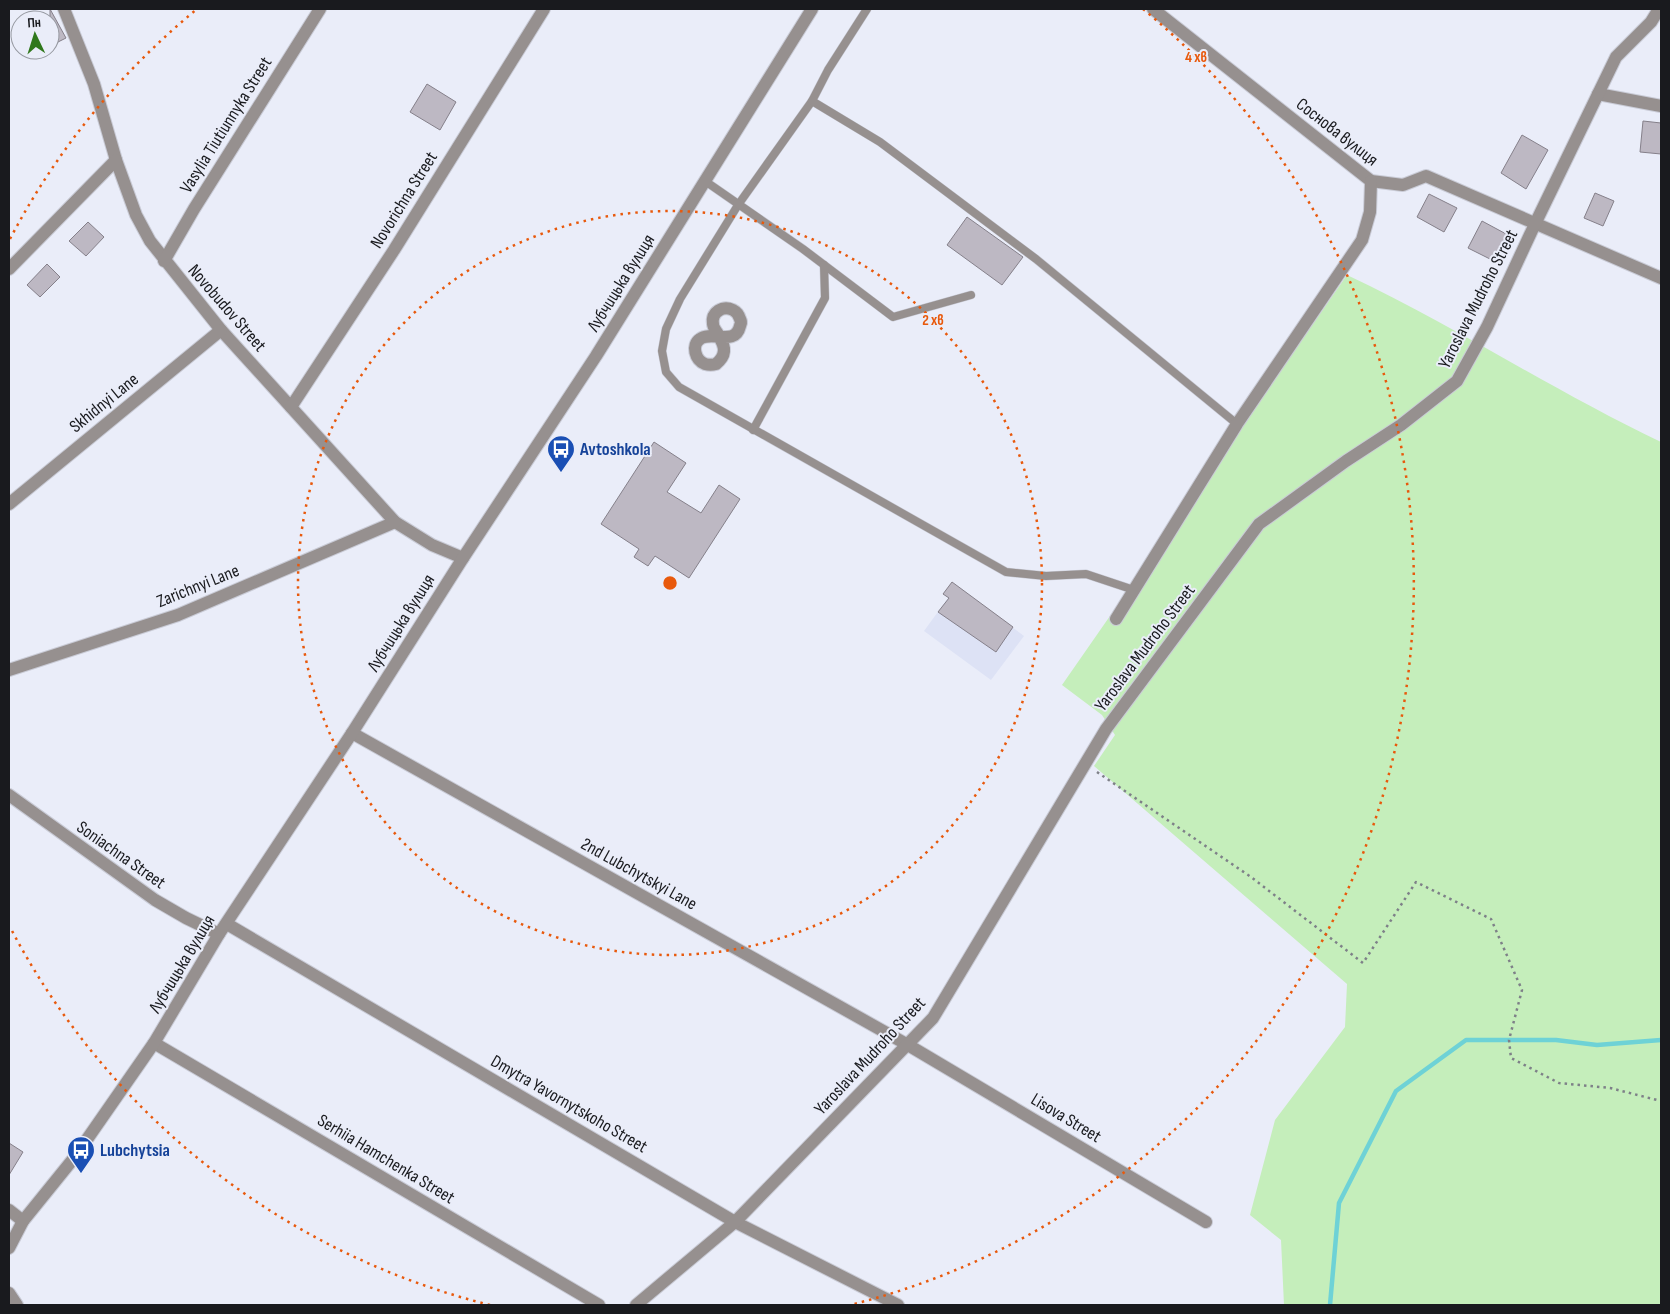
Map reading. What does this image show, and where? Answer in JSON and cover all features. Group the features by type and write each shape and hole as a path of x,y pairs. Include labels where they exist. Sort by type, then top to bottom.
{"street":[{"name":"Novobudov Street","path":"64,9 94,84 116,160 136,215 150,241 164,261 221,330 395,522 432,545 463,558"},
{"name":"Vasylia Tiutiunnyka Street","path":"164,261 194,209 320,9"},
{"name":"Novorichna Street","path":"291,407 394,250 544,9"},
{"name":"Лубчицька вулиця","path":"9,1248 23,1222 74,1158 154,1043 223,929 596,356 812,9"},
{"name":"Соснова вулиця","path":"1154,9 1371,181 1403,185 1426,176 1661,278"},
{"name":"Yaroslava Mudroho Street","path":"636,1305 735,1222 933,1018 1106,729 1260,524 1346,461 1401,425 1458,381 1487,327 1616,57 1651,22 1659,9"},
{"path":"1598,94 1661,106"},
{"path":"9,269 116,160"},
{"path":"1116,619 1237,424 1362,240 1370,212 1371,181"},
{"path":"718,335 712,323 714,316 718,310 725,308 733,310 742,321 739,330 734,336 726,338 712,336 702,337 697,341 695,349 697,357 702,363 716,364 724,356 725,349 718,335"},
{"name":"Skhidnyi Lane","path":"9,504 221,330"},
{"name":"Zarichnyi Lane","path":"9,670 178,615 395,522"},
{"name":"2nd Lubchytskyi Lane","path":"352,733 908,1045"},
{"name":"Soniachna Street","path":"9,795 155,900 186,918 223,929"},
{"name":"Dmytra Yavornytskoho Street","path":"223,929 735,1222 898,1305"},
{"name":"Serhiia Hamchenka Street","path":"154,1043 599,1305"},
{"name":"Lisova Street","path":"908,1045 1206,1222"},
{"path":"9,1210 23,1222"},
{"path":"9,1293 17,1305"}],"lane":[{"path":"867,9 828,70 812,101 738,205 680,299 666,329 662,351 666,372 679,387 1006,572 1046,576 1086,574 1134,590"},
{"path":"812,101 880,142 1036,259 1237,424"},
{"path":"705,181 824,265 893,317 971,294"},
{"path":"753,430 825,298 824,265"}],"path":[{"path":"1085,764 1251,877 1363,963 1416,882 1491,919 1522,990 1509,1040 1511,1058 1559,1083 1610,1088 1661,1101"}],"shaded area":[{"path":"952,583 1024,636 991,680 924,631 948,598 943,594"}],"green space":[{"path":"1347,275 1427,315 1582,402 1661,442 1661,1305 1284,1305 1281,1240 1250,1215 1275,1120 1345,1027 1347,984 1094,766 1115,735 1102,715 1062,685"}],"building":[{"path":"60,27 66,38 60,41"},
{"path":"427,84 456,102 440,130 410,112"},
{"path":"1643,121 1661,123 1661,154 1640,152"},
{"path":"1522,135 1548,150 1526,189 1501,173"},
{"path":"1595,193 1614,201 1603,226 1584,218"},
{"path":"1429,194 1457,208 1444,232 1417,217"},
{"path":"967,217 1023,257 1002,285 947,245"},
{"path":"1482,221 1508,235 1494,261 1468,248"},
{"path":"88,222 104,237 86,256 69,241"},
{"path":"47,264 60,277 40,297 27,285"},
{"path":"654,442 686,463 667,492 701,513 719,485 740,499 689,578 655,556 648,566 634,557 639,549 601,524"},
{"path":"952,582 1013,627 996,652 938,612 949,598 943,594"},
{"path":"9,1143 23,1152 9,1175"}],"waterway":[{"path":"1330,1305 1339,1203 1396,1091 1466,1040 1556,1040 1597,1045 1661,1040"}],"place":[{"name":"Avtoshkola","path":"561,473"},
{"name":"Lubchytsia","path":"81,1174"}]}
